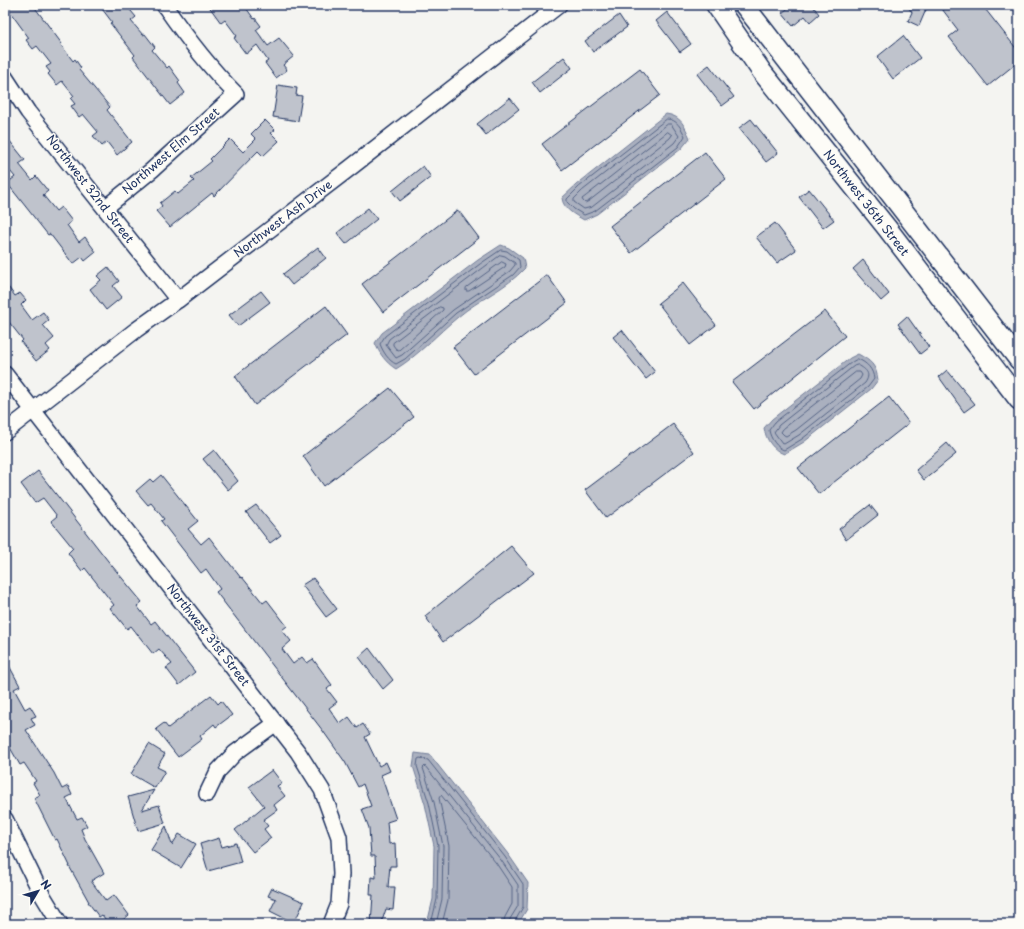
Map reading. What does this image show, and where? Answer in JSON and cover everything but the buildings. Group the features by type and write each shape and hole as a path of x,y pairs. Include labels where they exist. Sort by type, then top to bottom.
{"main road":[{"name":"Northwest 36th Street","path":"716,5 762,72 887,228 1019,400"},
{"name":"Northwest 36th Street","path":"744,5 1019,360"}],"street":[{"name":"Northwest Elm Street","path":"105,208 152,170 236,94 216,74 164,5"},
{"name":"Northwest Ash Drive","path":"5,432 559,5"},
{"name":"Northwest 32nd Street","path":"5,77 28,112 178,300"},
{"name":"Northwest 31st Street","path":"5,374 276,723 298,752 322,790 339,837 341,874 339,904 331,924"},
{"path":"207,794 218,770 235,753 276,723"},
{"path":"5,819 40,891 60,924"}],"water":[{"path":"666,114 679,119 684,125 690,138 681,149 597,214 584,220 573,214 567,208 562,198 576,185"},
{"path":"501,245 509,248 523,258 525,268 501,288 458,317 420,351 396,369 389,364 375,343 382,333 478,260"},
{"path":"858,354 870,361 876,371 878,380 871,389 804,442 784,454 773,447 766,437 764,428 772,419 850,358"},
{"path":"415,753 430,755 508,854 528,883 527,909 518,924 427,924 433,899 434,846 425,804 413,766"}]}
